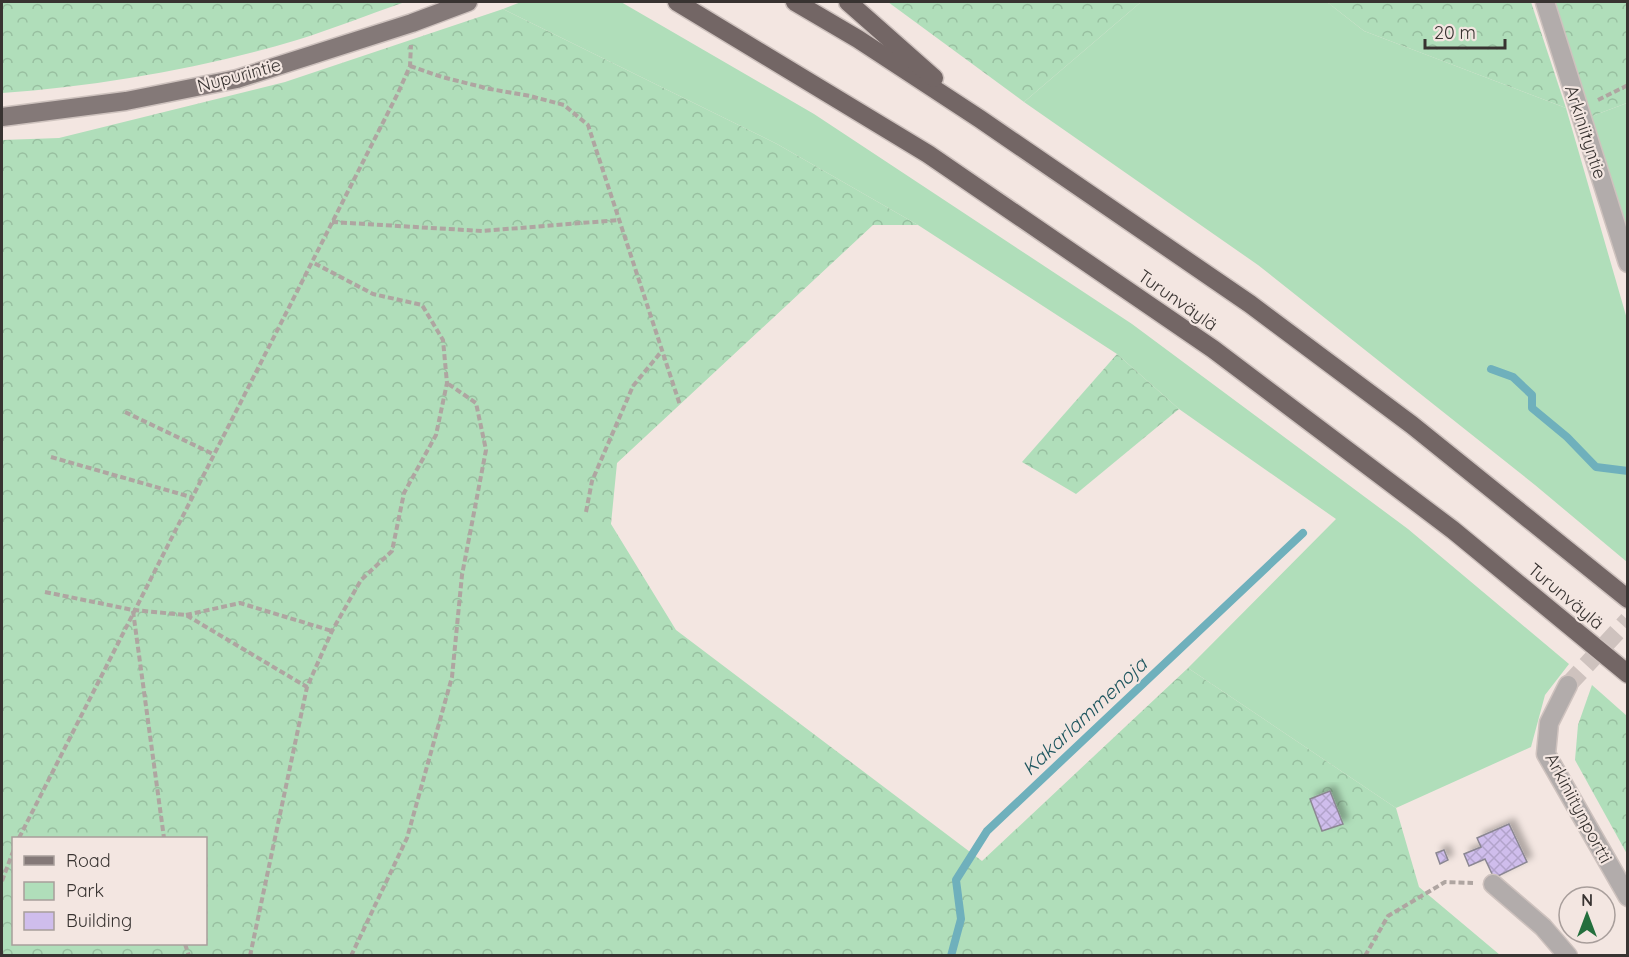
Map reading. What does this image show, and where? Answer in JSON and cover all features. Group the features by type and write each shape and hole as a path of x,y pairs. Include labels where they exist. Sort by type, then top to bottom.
{"highway":[{"name":"Turunväylä","path":"677,2 928,154 1212,349 1453,530 1628,674"},
{"name":"Turunväylä","path":"795,2 858,39 980,119 1250,304 1412,425 1628,599"},
{"path":"848,2 980,119"}],"main road":[{"name":"Nupurintie","path":"2,117 126,101 237,78 412,23 468,2"}],"street":[{"name":"Arkiniityntie","path":"1545,2 1628,263"},
{"name":"Arkiniitynportti","path":"1568,685 1549,723 1546,754 1628,897"},
{"path":"1493,884 1543,927 1568,956"}],"path":[{"path":"20,837 410,66 412,23"},
{"path":"410,66 489,89 564,105 588,125 680,405"},
{"path":"1579,110 1628,85"},
{"path":"332,222 482,231 619,220"},
{"path":"250,956 307,687 332,631 361,580 392,550 404,493 436,435 447,383 443,340 422,304 372,294 312,262"},
{"path":"586,512 592,481 633,386 662,351"},
{"path":"351,956 407,838 452,677 462,574 486,450 476,403 447,383"},
{"path":"126,412 213,454"},
{"path":"51,457 191,497"},
{"path":"45,592 133,610 186,615 240,603 332,631"},
{"path":"133,610 164,837"},
{"path":"186,615 307,687"},
{"path":"2,881 12,854"},
{"path":"1365,956 1388,916 1445,882 1493,884"}],"green space":[{"path":"2,2 405,2 297,40 225,59 114,81 2,93"},
{"path":"521,2 621,2 814,114 1132,324 1408,529 1569,664 1545,695 1531,747 1396,808 1188,668 1336,519 1179,409 1117,354 918,225 777,144 503,9"},
{"path":"888,2 1141,2 1024,102"},
{"path":"1141,2 1327,2 1364,31 1566,108 1627,319 1627,562 1535,485 1258,265 1024,102"},
{"path":"1327,2 1531,2 1566,108 1364,31"},
{"path":"1550,2 1627,2 1627,103 1587,118"},
{"path":"503,9 777,144 918,225 873,225 617,463 611,524 676,630 982,861 1188,668 1396,808 1419,887 1500,955 2,955 2,140 59,138 285,82"},
{"path":"1627,103 1627,243 1587,118"},
{"path":"1117,354 1179,409 1076,494 1022,462"},
{"path":"1592,685 1627,716 1627,854 1575,760 1578,725"}],"building":[{"path":"1330,791 1343,824 1322,831 1310,799"},
{"path":"1509,824 1527,862 1494,878 1485,859 1469,866 1464,854 1481,847 1477,838"},
{"path":"1444,850 1448,860 1440,864 1436,853"}],"waterway":[{"name":"Kakarlammenoja","path":"1491,369 1513,377 1532,395 1532,408 1567,437 1596,467 1628,471"},
{"name":"Kakarlammenoja","path":"951,956 961,919 956,880 987,831 1303,533"}],"tunnel":[{"path":"1568,685 1628,620"}]}
